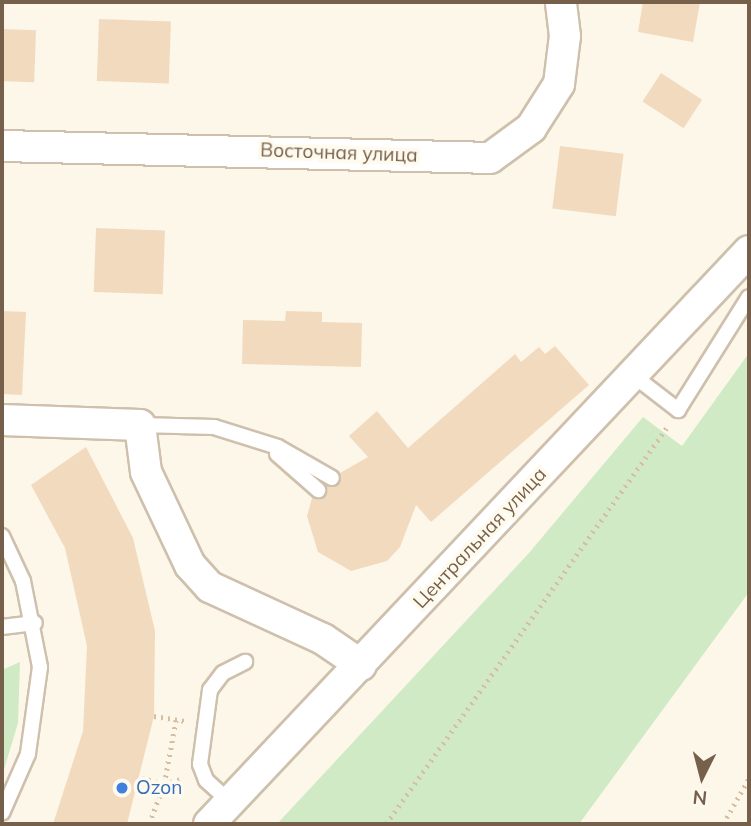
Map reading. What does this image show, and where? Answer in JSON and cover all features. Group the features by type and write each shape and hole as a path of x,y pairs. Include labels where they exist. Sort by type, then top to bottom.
{"street":[{"name":"Восточная улица","path":"2,146 490,158 531,128 559,84 565,37 562,2"},
{"name":"Центральная улица","path":"209,824 749,251"},
{"path":"2,420 140,425 146,472 190,565 210,587 323,639 361,665"}],"lane":[{"path":"634,376 678,410 749,297"},
{"path":"140,425 214,427 248,438 331,478"},
{"path":"248,438 300,472 318,490"},
{"path":"2,536 35,622 38,711 28,754 2,813"},
{"path":"2,627 35,622"},
{"path":"229,801 201,773 205,723 210,691 223,673 245,662"}],"path":[{"path":"386,824 678,410"},
{"path":"155,716 205,723"},
{"path":"149,824 164,784 176,719"},
{"path":"142,778 164,784"},
{"path":"723,824 749,778"}],"green space":[{"path":"749,353 749,592 579,824 277,824 529,553 643,417 682,446"},
{"path":"20,662 18,723 2,776 2,670"}],"building":[{"path":"643,2 700,2 693,42 638,32"},
{"path":"99,19 171,22 169,83 97,81"},
{"path":"2,29 36,30 34,82 2,81"},
{"path":"661,73 702,100 684,128 642,102"},
{"path":"560,146 624,154 616,216 552,209"},
{"path":"96,228 165,230 163,294 94,292"},
{"path":"2,311 26,312 22,395 2,394"},
{"path":"286,311 322,312 322,322 362,323 361,367 242,364 243,320 285,321"},
{"path":"555,346 589,385 431,522 416,505 400,547 387,561 351,571 318,552 307,516 312,498 325,497 327,486 340,483 340,473 368,457 349,436 377,411 408,448 515,354 521,362 539,347 545,354"},
{"path":"86,447 133,538 155,631 154,716 127,824 53,824 83,731 87,646 65,548 31,485"}],"place":[{"name":"Ozon","path":"122,788"}]}
